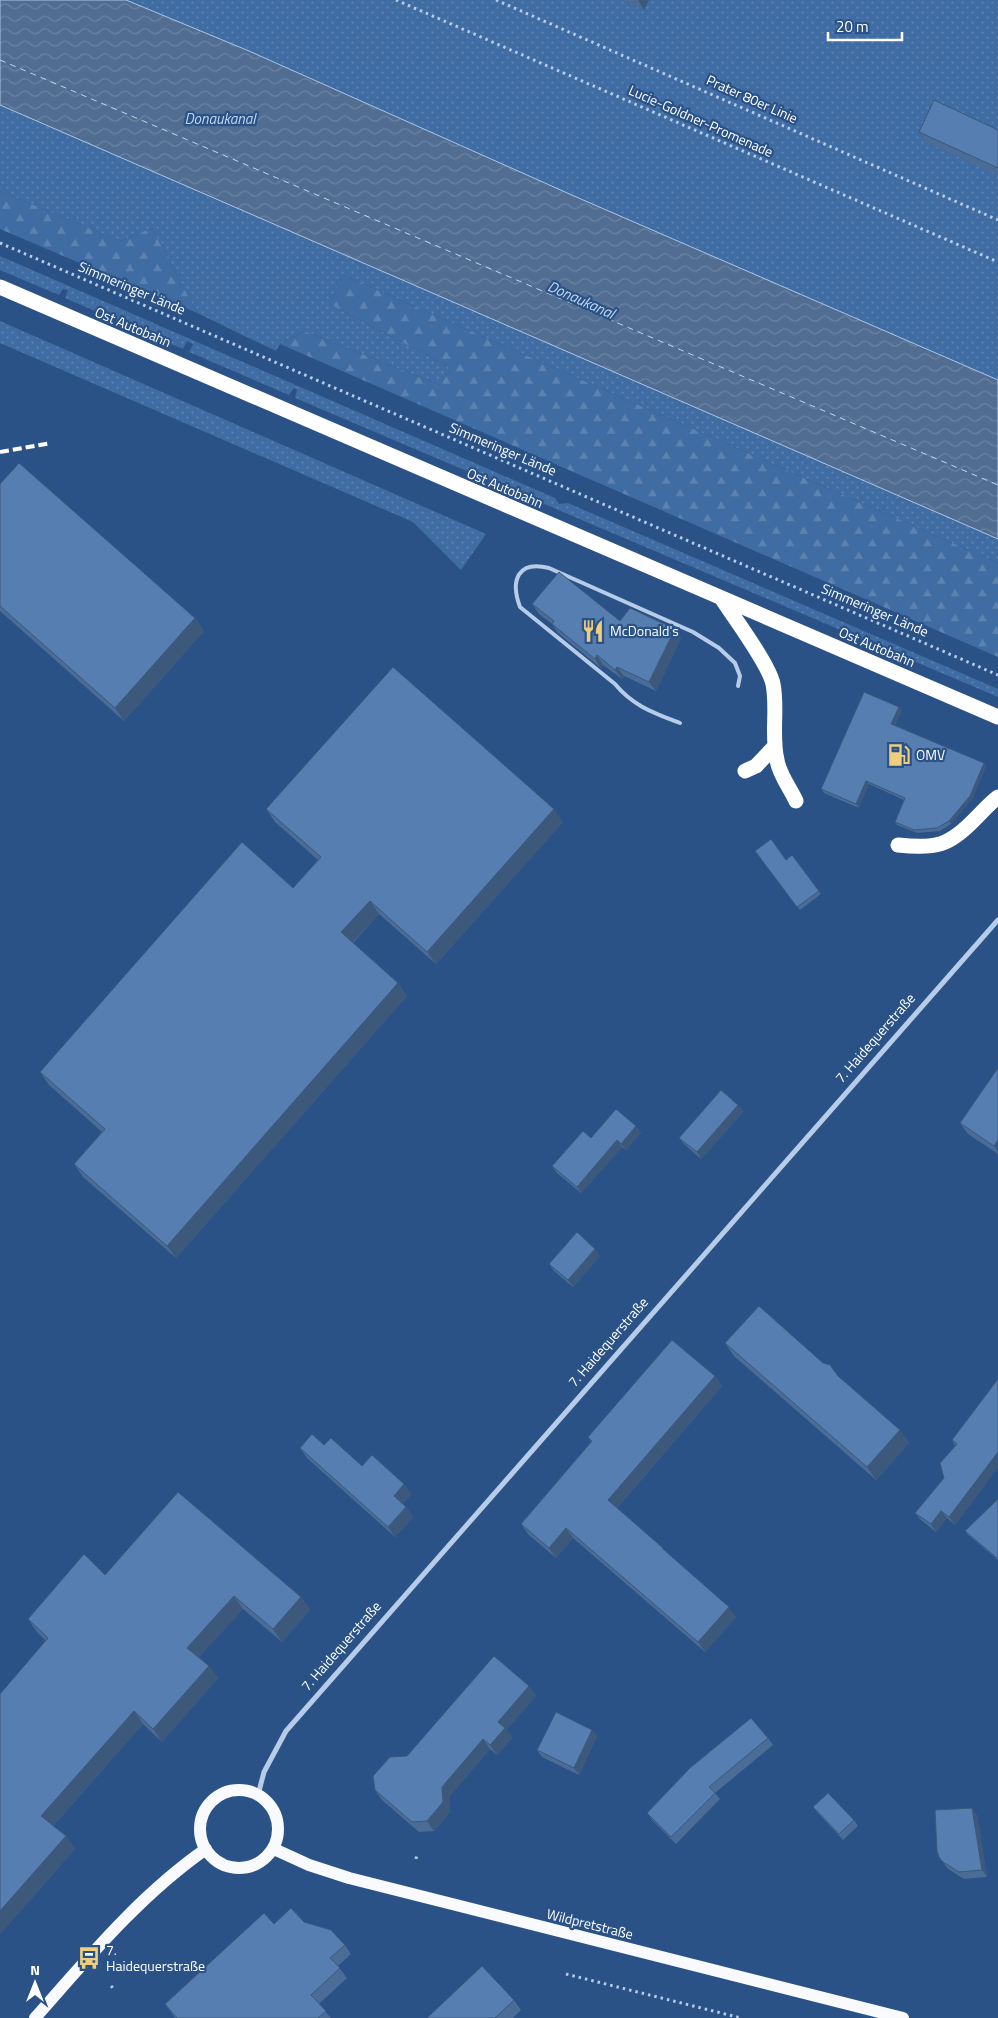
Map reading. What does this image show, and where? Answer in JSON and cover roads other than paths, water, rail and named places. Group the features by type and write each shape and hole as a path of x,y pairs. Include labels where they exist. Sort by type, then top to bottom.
{"highway":[{"name":"Ost Autobahn","path":"0,287 998,717"},
{"path":"722,599 773,682 777,713 775,746 777,762 796,801"},
{"path":"745,771 756,766 775,746"},
{"path":"898,845 921,848 944,844 961,834 998,796"}],"main road":[{"path":"245,1790 258,1794 273,1809 278,1822 278,1836 274,1848 265,1859 249,1867 235,1868 222,1865 211,1857 200,1832 202,1817 208,1805 218,1796 231,1791 245,1790"},
{"name":"Wildpretstraße","path":"274,1848 310,1865 349,1878 904,2018"},
{"path":"35,2018 116,1928 157,1887 206,1849"}],"street":[{"name":"7. Haidequerstraße","path":"258,1794 264,1772 286,1731 998,920"}],"lane":[{"path":"680,723 650,711 627,698 615,684 520,607 515,594 515,580 522,570 537,564 549,568 693,632 719,648 735,663 740,676 738,686"}],"water":[{"name":"Donaukanal","path":"0,0 126,0 249,51 574,196 998,380 998,539 0,105"}],"railway":[{"path":"0,452 51,443"}],"place":[{"name":"McDonald's","path":"593,631"},
{"name":"OMV","path":"899,755"},
{"name":"7. Haidequerstraße","path":"89,1958"}]}
